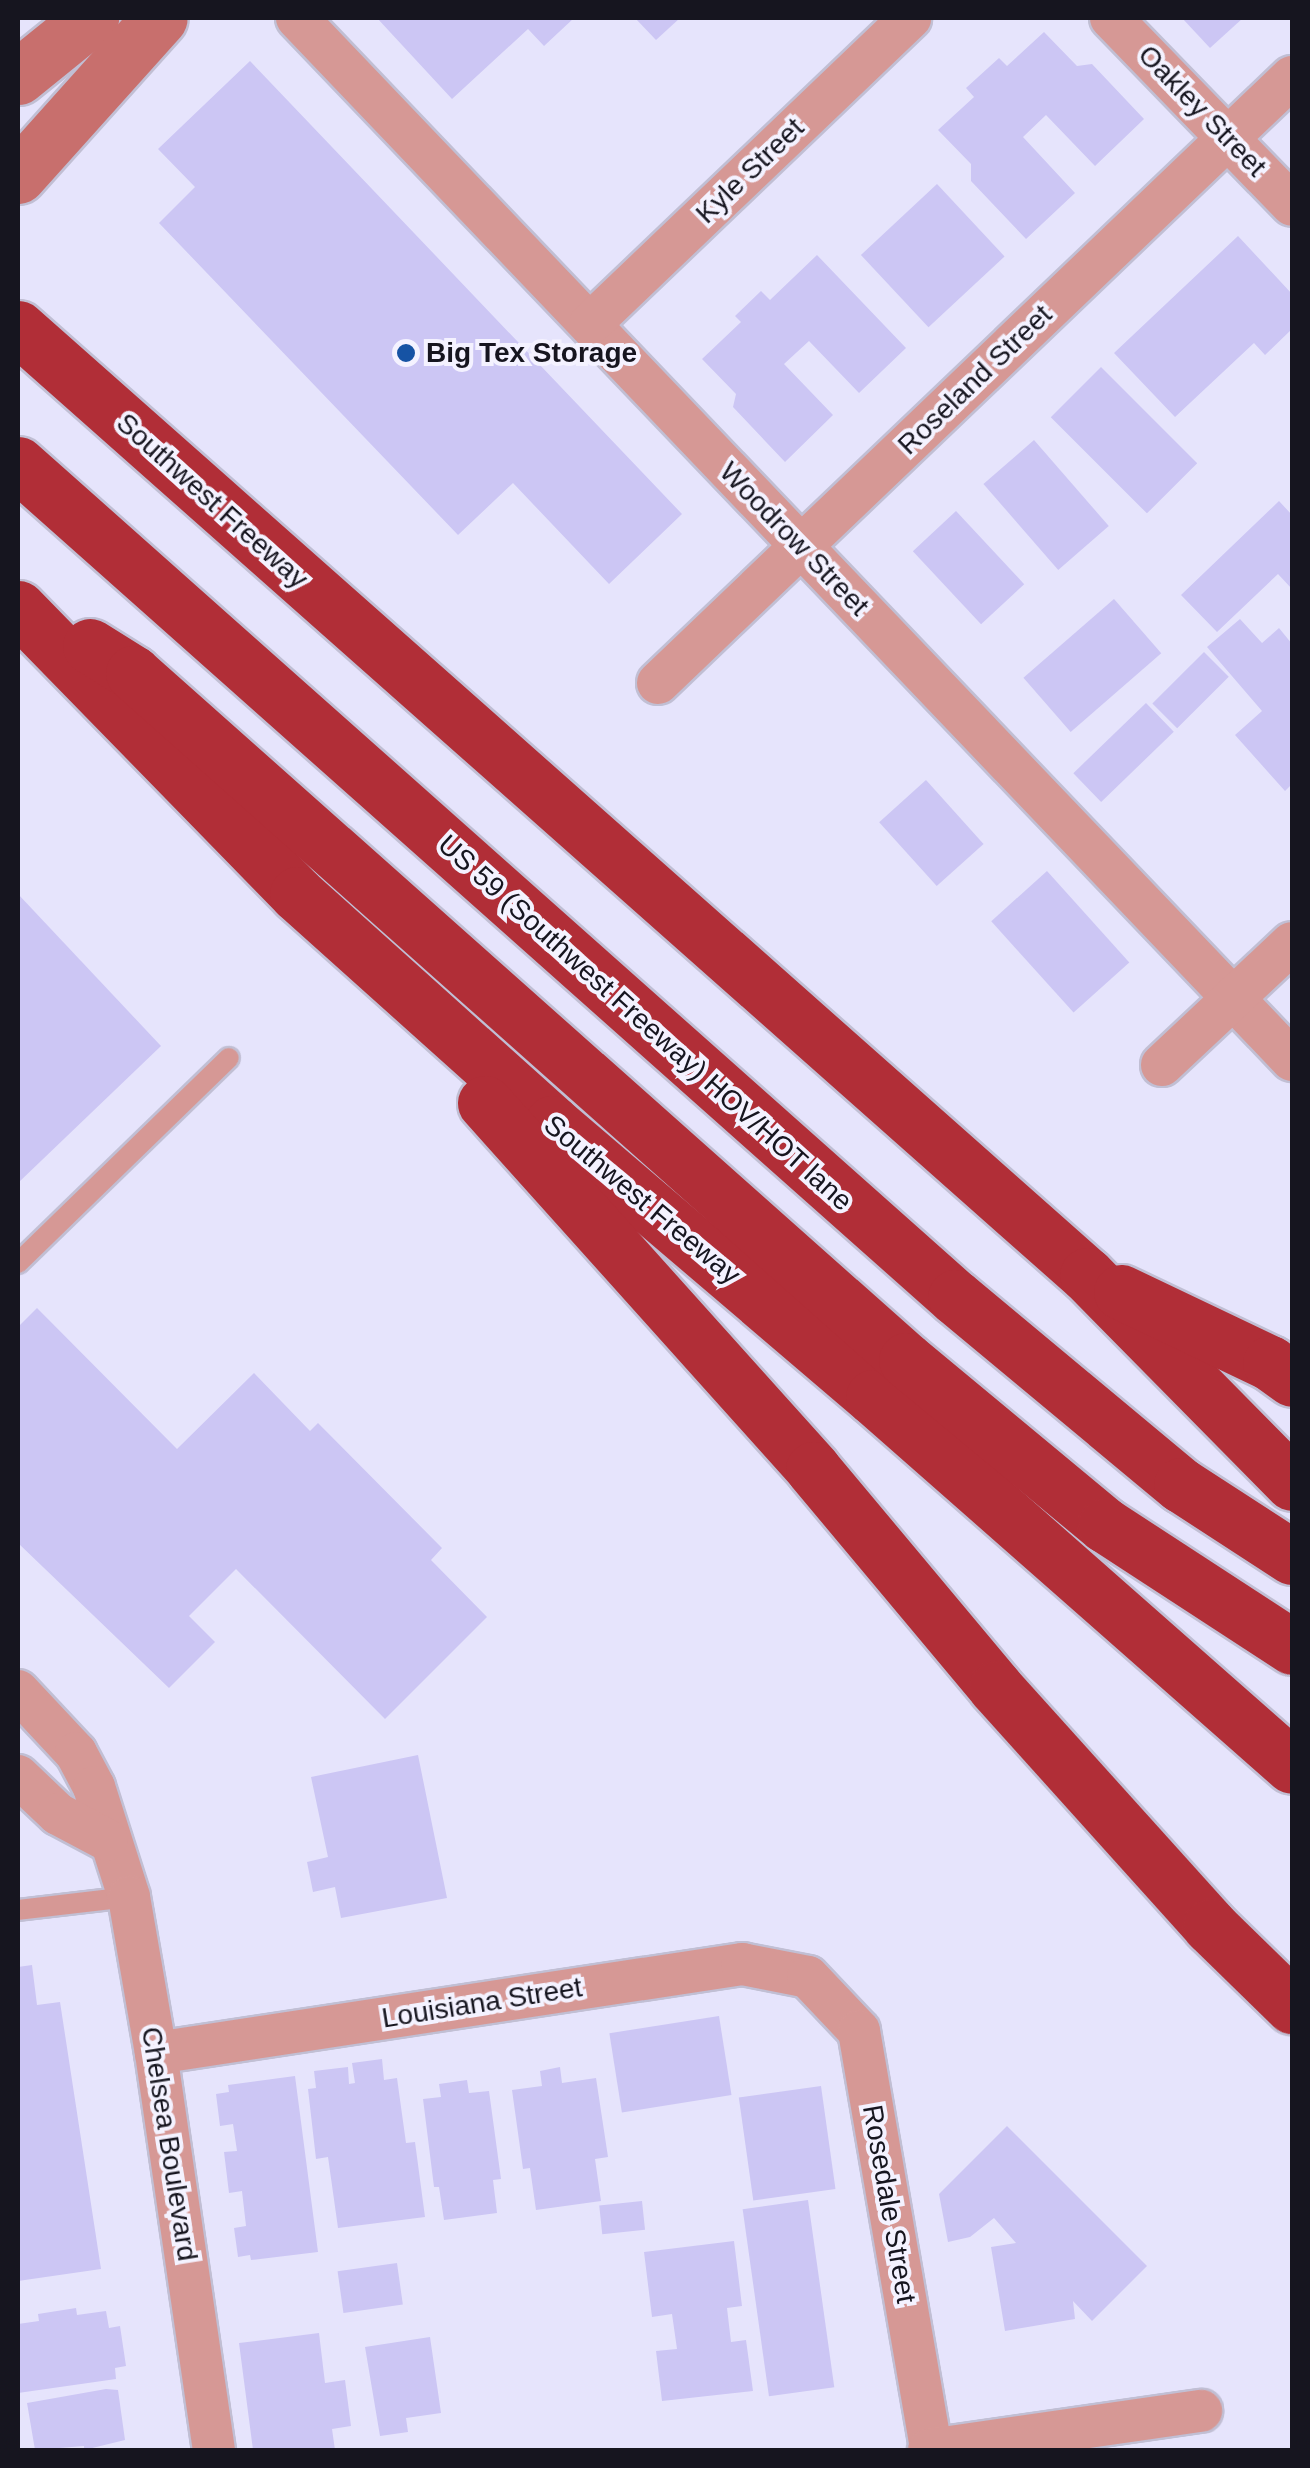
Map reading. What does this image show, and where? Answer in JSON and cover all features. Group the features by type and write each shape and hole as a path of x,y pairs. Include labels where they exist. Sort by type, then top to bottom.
{"highway":[{"name":"Southwest Freeway","path":"18,328 1087,1276 1292,1483"},
{"name":"US 59 (Southwest Freeway) HOV/HOT lane","path":"18,464 955,1297 1181,1485 1292,1556"},
{"path":"18,598 133,674 889,1378 1105,1526 1292,1647"},
{"name":"Southwest Freeway","path":"18,608 296,894 552,1123 889,1378 1292,1766"},
{"path":"296,894 812,1469 996,1688 1210,1926 1292,2006"},
{"path":"1087,1276 1270,1363 1292,1378"}],"main road":[{"path":"18,77 91,18"},
{"path":"30,164 160,18"}],"street":[{"name":"Woodrow Street","path":"298,18 1290,1054"},
{"name":"Kyle Street","path":"590,324 910,18"},
{"name":"Oakley Street","path":"1111,18 1292,205"},
{"name":"Roseland Street","path":"658,683 1292,77"},
{"path":"1162,1065 1292,943"},
{"name":"Chelsea Boulevard","path":"18,1691 76,1754 94,1787 107,1840 128,1897 156,2053 214,2450"},
{"path":"18,1776 58,1814 107,1840"},
{"name":"Louisiana Street","path":"156,2053 742,1964 808,1976"},
{"name":"Rosedale Street","path":"808,1976 859,2030 930,2450"},
{"path":"930,2450 1200,2411"}],"lane":[{"path":"18,1263 228,1058"},
{"path":"18,1910 128,1897"}],"building":[{"path":"377,18 574,18 544,46 528,29 452,99"},
{"path":"635,18 680,18 656,40"},
{"path":"1182,18 1243,18 1210,48"},
{"path":"1044,32 1077,66 1092,64 1144,119 1095,166 1046,115 1023,137 1075,193 1026,239 971,181 971,164 938,130 974,97 966,88 999,58 1007,66"},
{"name":"Big Tex Storage","path":"250,61 682,514 609,584 513,483 458,535 159,223 195,187 158,149"},
{"path":"937,184 1005,256 928,327 861,255"},
{"path":"1238,236 1292,294 1292,329 1265,355 1254,343 1175,417 1114,353"},
{"path":"817,255 906,348 859,393 809,341 784,364 833,415 785,462 733,407 736,394 702,359 741,322 735,316 761,291 770,300"},
{"path":"1101,367 1197,463 1147,513 1051,417"},
{"path":"1034,440 1109,526 1058,570 983,484"},
{"path":"1279,501 1292,515 1292,589 1278,574 1217,632 1181,595"},
{"path":"956,511 1024,584 981,624 913,551"},
{"path":"1114,599 1161,653 1071,732 1023,678"},
{"path":"1240,619 1262,643 1279,628 1292,644 1292,784 1285,791 1235,735 1262,711 1207,647"},
{"path":"1204,652 1229,677 1177,728 1152,704"},
{"path":"1146,703 1174,732 1101,802 1073,773"},
{"path":"926,780 984,844 937,886 879,822"},
{"path":"1047,871 1129,962 1074,1013 991,921"},
{"path":"18,894 161,1046 18,1183"},
{"path":"37,1308 177,1449 254,1373 310,1431 318,1423 442,1548 431,1560 487,1617 385,1719 236,1569 189,1616 215,1642 169,1688 18,1543 18,1327"},
{"path":"418,1755 447,1898 341,1918 335,1887 313,1892 307,1862 328,1857 311,1777"},
{"path":"32,1965 37,2005 60,2002 101,2269 18,2281 18,1967"},
{"path":"719,2016 732,2095 622,2112 609,2033"},
{"path":"382,2059 384,2080 397,2078 406,2143 415,2142 425,2217 338,2228 328,2157 316,2159 308,2089 316,2088 314,2071 348,2067 349,2084 355,2083 352,2063"},
{"path":"560,2067 562,2083 596,2078 608,2157 595,2159 601,2201 536,2210 530,2168 523,2169 512,2090 542,2086 540,2071"},
{"path":"295,2076 318,2252 251,2260 250,2255 238,2257 234,2228 246,2226 242,2191 229,2193 224,2152 237,2151 233,2124 220,2126 216,2094 229,2092 228,2085"},
{"path":"467,2080 469,2093 489,2091 501,2179 493,2180 497,2213 444,2220 439,2187 434,2187 423,2099 441,2097 439,2084"},
{"path":"821,2086 835,2189 753,2201 739,2098"},
{"path":"1007,2126 1147,2266 1092,2321 1073,2301 1075,2319 1005,2331 991,2247 1016,2243 994,2218 970,2237 948,2242 939,2194"},
{"path":"808,2200 834,2387 769,2396 743,2209"},
{"path":"642,2201 645,2230 602,2234 599,2205"},
{"path":"734,2241 742,2306 727,2308 731,2342 746,2340 753,2391 662,2401 656,2351 677,2349 672,2314 652,2317 644,2252"},
{"path":"397,2263 403,2305 343,2313 338,2271"},
{"path":"76,2308 77,2315 106,2311 109,2328 120,2326 126,2366 115,2368 116,2379 18,2393 18,2324 39,2321 38,2314"},
{"path":"319,2333 325,2383 345,2380 351,2426 332,2429 335,2450 253,2450 239,2343"},
{"path":"430,2337 441,2413 406,2418 408,2432 380,2436 365,2347"},
{"path":"118,2390 125,2440 84,2450 84,2446 35,2450 27,2403"}],"place":[{"name":"Big Tex Storage","path":"406,353"}]}
